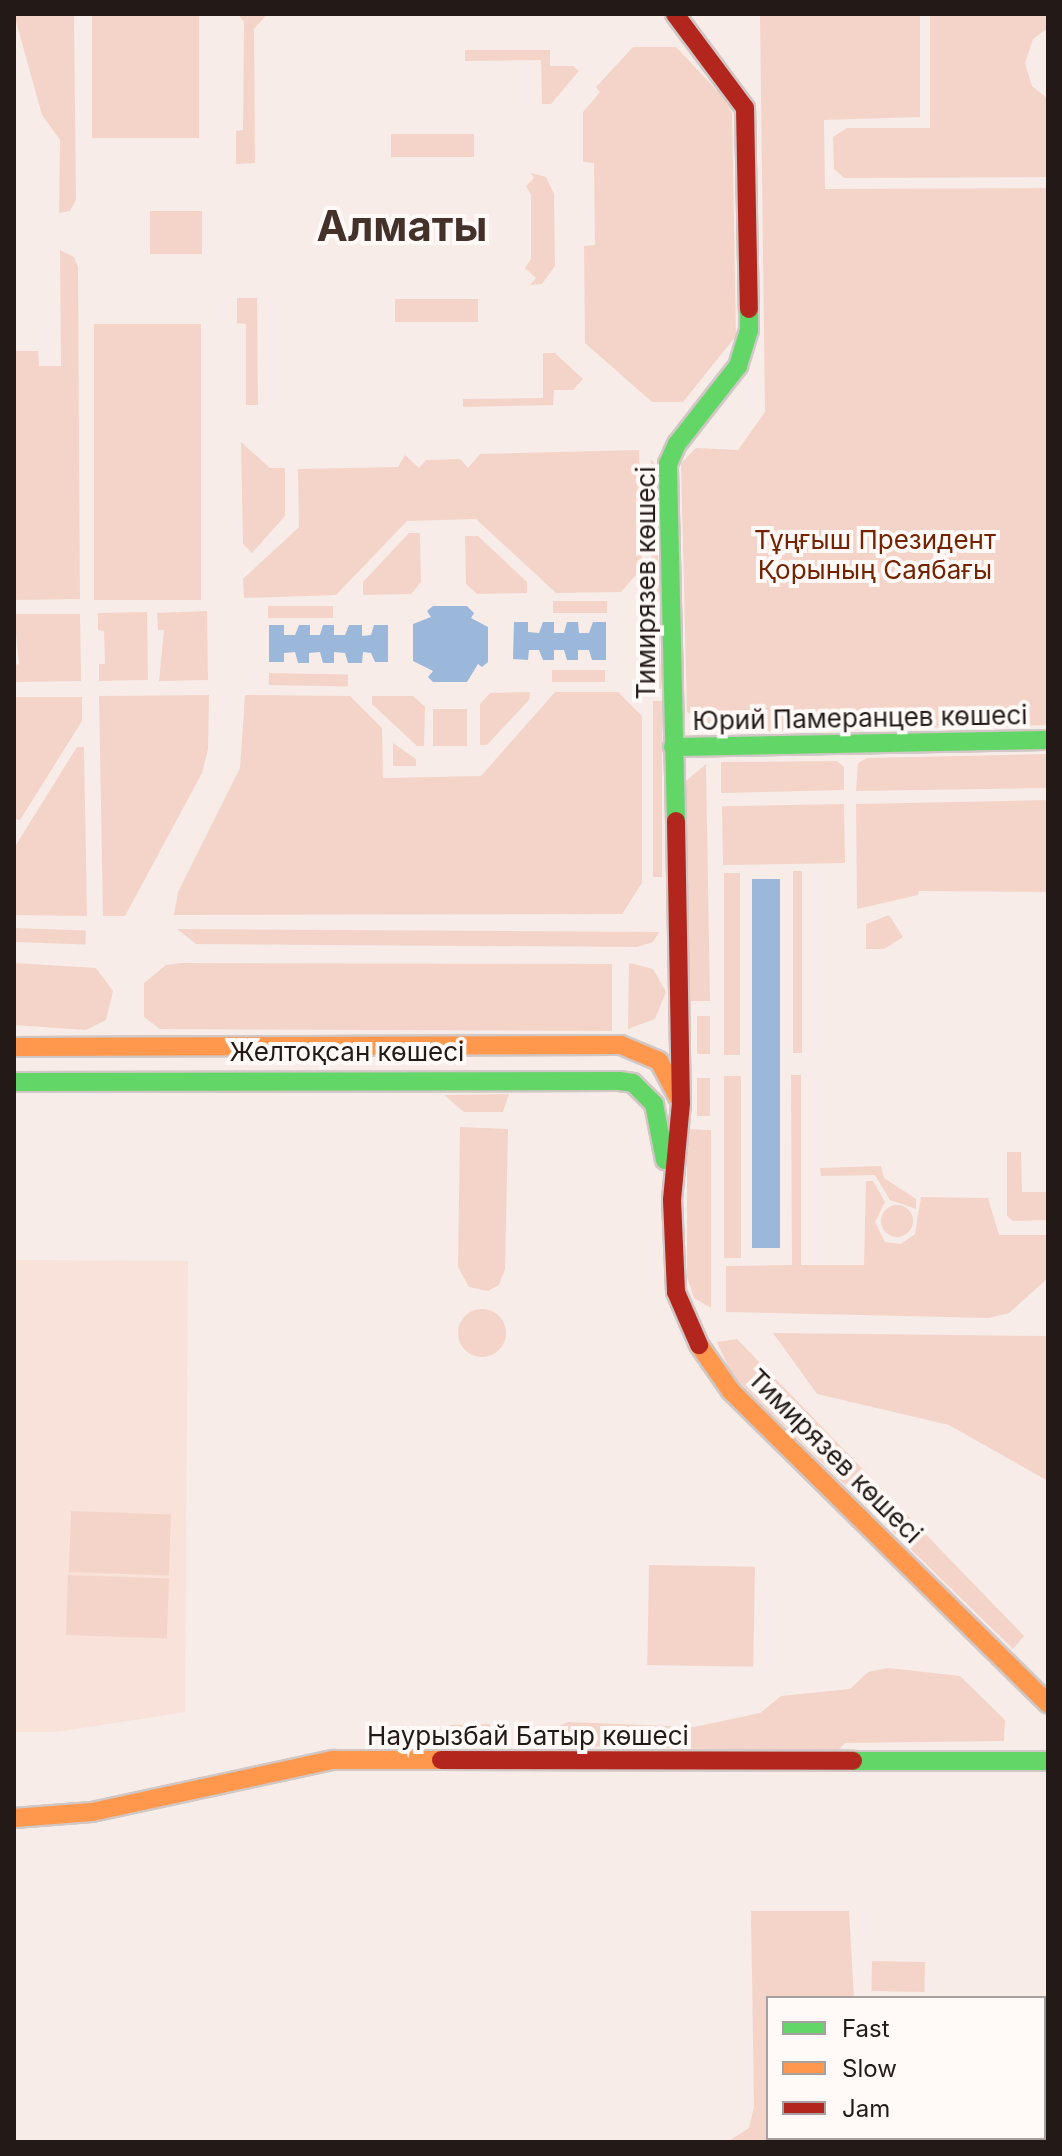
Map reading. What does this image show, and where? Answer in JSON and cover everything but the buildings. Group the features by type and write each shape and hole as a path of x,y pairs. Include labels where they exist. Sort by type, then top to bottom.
{"street":[{"name":"Тимирязев көшесі","path":"672,1200 681,1103 668,464 677,444 738,366 749,330 745,108 675,14"},
{"name":"Юрий Памеранцев көшесі","path":"673,747 1048,740"},
{"path":"621,1045 652,1033 673,1009 680,970"},
{"name":"Желтоқсан көшесі","path":"14,1044 71,1047 621,1045"},
{"path":"621,1045 659,1061 681,1103"},
{"path":"128,1079 129,1047"},
{"name":"Желтоқсан көшесі","path":"14,1082 128,1079 619,1081 645,1092 658,1121"},
{"name":"Тимирязев көшесі","path":"658,1121 672,1200 676,1292 703,1355 731,1391 1048,1704"},
{"name":"Наурызбай Батыр көшесі","path":"14,1818 92,1812 333,1760 1048,1761"}],"shaded area":[{"path":"14,1260 188,1261 185,1712 57,1732 14,1732"}],"green space":[{"path":"14,14 74,14 76,200 70,211 59,213 60,140 42,115"},
{"path":"92,14 199,14 199,138 92,138"},
{"path":"238,14 267,14 254,29 255,163 236,164 236,131 243,130 244,22"},
{"name":"Тұңғыш Президент Қорының Саябағы","path":"743,14 920,14 920,117 824,120 825,189 1048,188 1048,725 722,732 687,712 681,463 696,448 738,450 765,412 760,16"},
{"path":"930,14 1048,14 1048,28 1033,39 1025,63 1032,86 1048,99 1048,177 844,178 834,169 833,137 847,128 930,128"},
{"path":"633,47 676,47 725,99 732,113 736,336 683,402 652,402 585,343 584,246 595,245 594,163 583,162 583,112 600,92 596,87"},
{"path":"465,50 550,50 550,66 573,66 579,71 551,104 542,104 541,60 465,61"},
{"path":"391,134 474,134 474,157 391,157"},
{"path":"531,173 546,177 554,194 555,266 542,284 530,285 536,278 525,268 531,259 531,195 526,186 534,178"},
{"path":"150,211 202,211 202,254 150,254"},
{"path":"60,250 74,257 78,267 80,599 14,600 14,351 38,351 39,366 61,366"},
{"path":"237,298 257,298 258,405 246,405 246,324 237,323"},
{"path":"395,299 478,299 478,322 395,322"},
{"path":"94,324 201,324 201,600 94,600"},
{"path":"543,353 555,353 583,379 573,390 554,390 553,405 463,407 463,399 543,398"},
{"path":"241,442 270,468 285,468 285,516 252,553 243,544"},
{"path":"639,450 642,568 621,592 556,593 476,519 407,521 336,595 244,598 243,579 299,527 298,469 398,467 405,455 419,468 426,460 460,459 468,468 480,454"},
{"path":"651,459 656,466 661,689 652,689"},
{"path":"409,533 420,533 421,582 411,594 363,595 363,582"},
{"path":"465,536 478,536 527,582 527,593 477,594 466,584"},
{"path":"553,601 607,601 607,613 553,613"},
{"path":"268,606 333,606 333,618 268,618"},
{"path":"207,611 208,680 159,681 164,630 158,630 157,613"},
{"path":"147,612 148,680 99,681 99,664 105,664 104,631 98,630 98,613"},
{"path":"14,614 80,614 81,681 14,682 14,665 19,664"},
{"path":"552,670 605,670 605,682 552,682"},
{"path":"269,673 348,674 348,686 269,685"},
{"path":"530,692 529,700 487,745 480,745 480,704 490,693"},
{"path":"555,692 618,692 642,716 642,883 622,914 174,915 178,892 240,768 245,695 350,696 382,728 383,778 481,776"},
{"path":"209,695 208,749 202,773 125,916 103,916 99,696"},
{"path":"372,696 413,696 425,707 424,746 417,746 372,704"},
{"path":"14,697 82,697 82,721 20,820 15,819"},
{"path":"653,701 662,701 662,877 653,877"},
{"path":"433,709 467,709 467,746 433,746"},
{"path":"393,743 416,759 416,766 393,766"},
{"path":"77,747 84,747 87,916 14,915 14,848"},
{"path":"1048,754 1048,788 856,791 858,763 867,758"},
{"path":"837,761 844,767 844,790 721,793 721,762"},
{"path":"706,764 710,1001 686,1001 686,781"},
{"path":"1048,800 1048,892 919,891 918,895 857,909 856,804"},
{"path":"844,804 845,863 723,865 722,806"},
{"path":"793,871 802,871 802,1053 793,1053"},
{"path":"724,873 740,873 740,1055 724,1055"},
{"path":"889,915 903,937 884,949 866,949 866,924"},
{"path":"14,928 86,931 85,945 14,942"},
{"path":"177,929 659,932 653,942 637,947 196,944"},
{"path":"14,963 96,968 113,991 106,1020 86,1030 14,1025"},
{"path":"629,963 653,969 666,992 655,1019 628,1029"},
{"path":"612,964 612,1031 160,1029 144,1017 144,983 166,965"},
{"path":"697,1016 710,1016 710,1054 697,1054"},
{"path":"791,1075 801,1075 801,1265 864,1265 866,1181 873,1181 885,1202 875,1222 885,1242 901,1244 915,1234 921,1197 988,1198 999,1235 1048,1235 1048,1278 1009,1313 989,1318 726,1312 726,1266 792,1265"},
{"path":"724,1076 741,1076 741,1258 724,1258"},
{"path":"697,1078 710,1078 710,1116 697,1116"},
{"path":"509,1094 503,1112 464,1112 444,1095"},
{"path":"460,1127 508,1129 505,1269 499,1285 488,1291 469,1287 458,1267"},
{"path":"687,1129 711,1130 711,1308 694,1298 687,1277"},
{"path":"1007,1152 1021,1152 1022,1192 1048,1192 1048,1220 1013,1221 1007,1216"},
{"path":"881,1166 884,1178 916,1199 916,1209 890,1200 875,1175 821,1176 820,1168"},
{"path":"897,1205 909,1209 913,1221 909,1233 897,1237 885,1233 881,1221 885,1209"},
{"path":"482,1309 499,1316 506,1333 499,1350 482,1357 465,1350 458,1333 465,1316"},
{"path":"773,1333 1048,1336 1048,1481 949,1425 817,1394"},
{"path":"737,1339 1024,1636 1013,1649 732,1375 717,1342"},
{"path":"71,1511 171,1514 169,1575 69,1572"},
{"path":"649,1565 755,1567 753,1667 647,1665"},
{"path":"68,1575 169,1579 167,1638 66,1635"},
{"path":"888,1668 960,1676 1005,1720 1004,1741 845,1743 836,1752 541,1745 550,1730 568,1722 694,1727 760,1713 781,1696 850,1689 868,1672"},
{"path":"490,1724 491,1746 411,1747 411,1739 448,1740 450,1725"},
{"path":"751,1911 849,1911 854,1996 766,1996 766,2140 861,2142 727,2142 749,2128 754,2107"},
{"path":"872,1961 925,1962 924,1992 871,1991"}],"water":[{"path":"433,606 467,606 474,613 471,618 488,627 488,662 482,667 478,664 467,682 433,682 428,677 433,671 413,661 413,624 431,617 427,611"},
{"path":"514,622 528,622 528,632 539,633 543,622 554,622 554,633 564,633 567,622 578,622 579,633 589,633 593,622 606,622 606,660 592,660 589,650 578,650 578,660 567,660 564,650 554,650 554,660 543,660 539,650 529,650 528,660 513,659"},
{"path":"269,625 284,625 284,635 295,635 299,625 310,625 310,635 320,635 323,625 334,625 334,635 345,635 349,625 362,625 362,636 371,635 374,625 388,625 388,662 375,662 371,653 363,652 362,663 348,663 345,653 334,652 334,663 323,663 320,652 309,653 309,663 298,663 295,652 284,653 284,662 269,662"},
{"path":"752,879 780,879 780,1248 752,1248"}],"traffic: fast":[{"path":"676,821 668,464 677,444 738,366 749,330 749,309"},
{"path":"673,747 1048,740"},
{"path":"14,1082 619,1081 633,1083 654,1104 665,1160"},
{"path":"853,1761 1048,1761"}],"traffic: slow":[{"path":"14,1047 621,1045 659,1061 678,1097"},
{"path":"699,1345 731,1391 1048,1704"},
{"path":"14,1818 92,1812 333,1760 441,1760"}],"traffic: jam":[{"path":"675,14 745,108 749,309"},
{"path":"676,821 681,1103 672,1200 676,1292 699,1345"},
{"path":"441,1760 853,1761"}],"district":[{"name":"Алматы","path":"402,226"}]}
